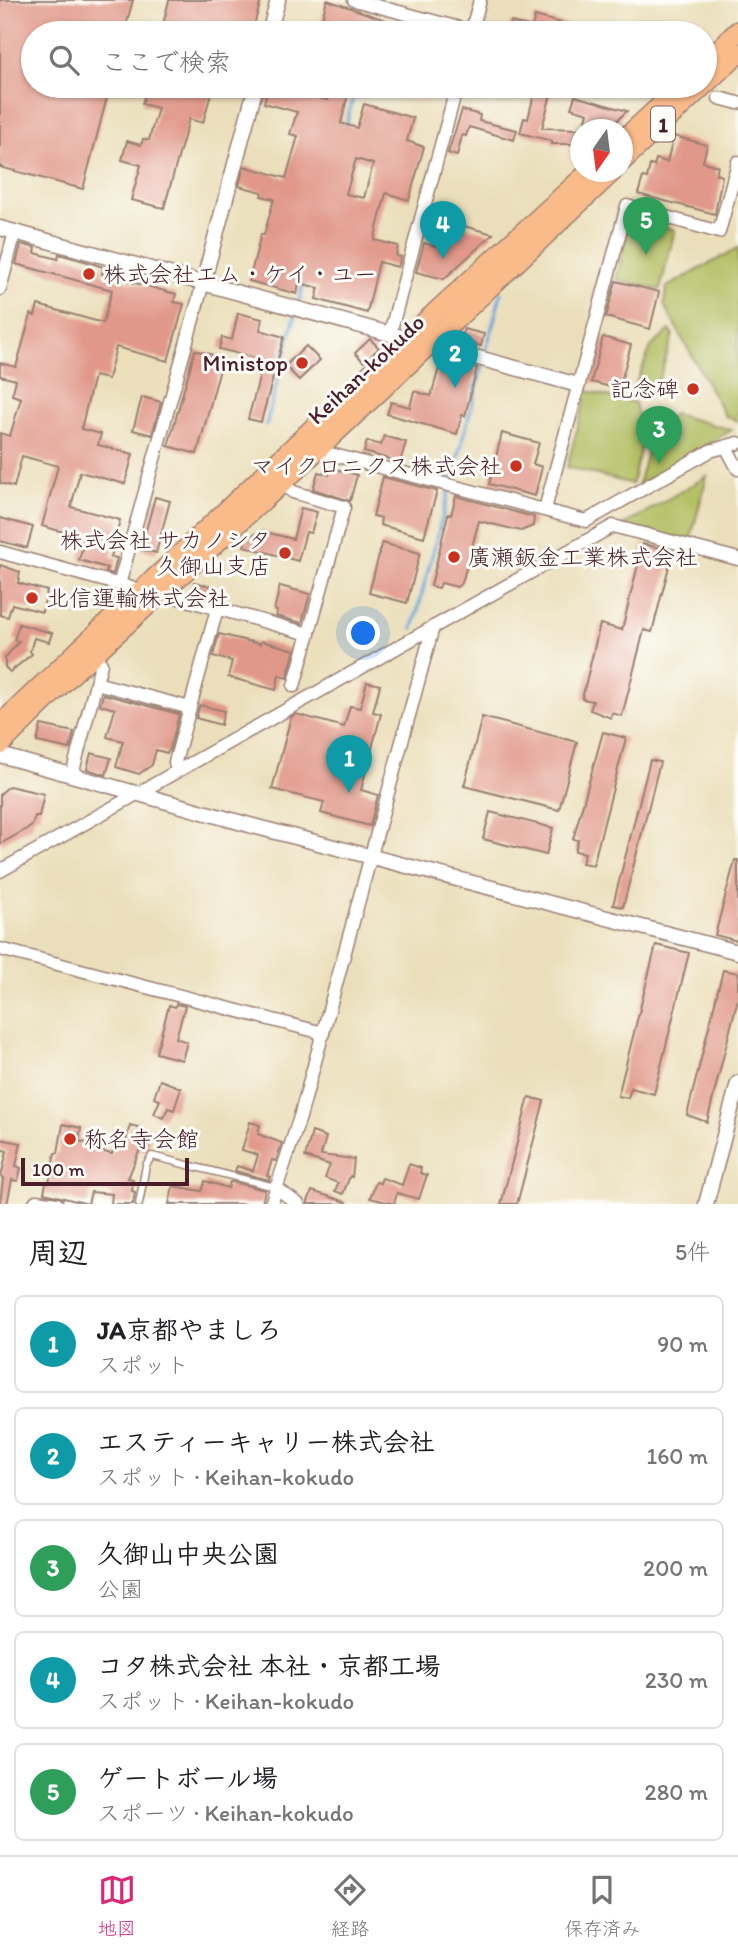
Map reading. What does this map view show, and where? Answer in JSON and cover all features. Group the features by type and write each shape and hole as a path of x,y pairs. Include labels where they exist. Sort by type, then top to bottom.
{"highway":[{"path":"717,51 738,31"},
{"name":"1","path":"717,79 738,53"},
{"name":"1","path":"633,149 673,98"},
{"name":"1","path":"633,151 698,98"},
{"name":"Keihan-kokudo","path":"0,725 139,590 578,182"},
{"name":"Keihan-kokudo","path":"0,746 94,654 282,483 601,182"}],"street":[{"path":"273,21 278,0"},
{"path":"354,0 430,21"},
{"path":"476,21 480,0"},
{"path":"717,93 738,103"},
{"path":"119,585 253,98"},
{"path":"390,333 454,98"},
{"path":"545,509 627,206 719,232 738,163"},
{"path":"0,228 578,385"},
{"path":"0,289 15,232"},
{"path":"315,450 586,521 709,451 732,445 738,469"},
{"path":"282,483 293,492 344,507 295,686"},
{"path":"0,871 613,526 738,559"},
{"path":"0,552 139,590"},
{"path":"166,588 176,597 309,634"},
{"path":"177,770 175,762 217,609"},
{"path":"271,1204 323,1033 433,627"},
{"path":"72,775 101,664 94,654"},
{"path":"96,683 190,708"},
{"path":"0,755 135,794 738,952"},
{"path":"0,949 323,1033"},
{"path":"706,1204 738,1083"},
{"path":"275,1187 299,1204"},
{"path":"34,1204 36,1200 57,1204"}],"lane":[{"path":"139,1204 146,1165 152,1156 275,1187"}],"green space":[{"path":"631,219 675,230 660,290 616,279"},
{"path":"738,248 738,421 725,416 664,305 667,287"},
{"path":"670,330 673,335 658,383 645,385 636,395 632,393 651,347"},
{"path":"587,391 635,403 638,415 647,422 632,484 567,467 585,399 581,398 582,393"},
{"path":"674,414 732,430 638,485 655,424"},
{"path":"707,476 690,542 624,525"}],"building":[{"path":"0,0 133,0 127,21 21,21 21,98 107,98 83,189 0,167"},
{"path":"169,0 261,0 255,21 164,21"},
{"path":"327,0 388,21 321,21"},
{"path":"535,16 554,21 534,21"},
{"path":"144,98 210,98 203,123 189,119 164,208 131,200 141,165 122,160 127,141 141,145 143,139 149,140 158,108 142,104"},
{"path":"265,98 347,98 341,123 357,128 364,104 413,118 407,141 424,147 409,200 386,193 374,240 398,246 396,256 401,257 398,267 379,262 367,313 316,299 319,288 299,283 297,294 249,281 261,234 264,235 274,199 261,196 262,192 239,186 244,166 286,178 298,136 290,134 297,112 264,103","holes":["356,159 373,164 364,198 346,194"]},
{"path":"533,98 550,98 542,128 570,129 570,144 552,144 552,141 520,133 524,118 528,119"},
{"path":"574,98 627,111 619,119 586,119 588,113 571,108"},
{"path":"462,110 480,115 479,121 517,130 514,140 469,127 466,136 462,135 457,156 448,153"},
{"path":"674,136 707,145 703,162 718,166 716,174 722,176 715,214 638,194 643,177 647,178 650,165 654,166 656,159 667,162"},
{"path":"442,220 493,234 444,279 416,272 424,243 435,246"},
{"path":"21,244 36,248 35,253 58,259 59,254 103,267 102,274 176,294 174,302 184,304 168,361 116,347 108,379 94,376 81,429 101,434 98,445 133,454 125,484 80,472 71,507 120,520 111,557 117,558 113,574 106,572 107,568 79,560 85,538 42,526 58,466 22,456 14,487 0,483 0,433 10,436 21,398 12,395 16,380 0,376 0,363 16,367 31,314 35,316 38,305 103,323 112,290 16,264"},
{"path":"616,281 659,292 650,329 606,317"},
{"path":"238,313 262,319 260,330 284,337 261,422 248,419 264,360 219,349 222,337 232,340"},
{"path":"464,329 484,334 481,346 461,341"},
{"path":"603,337 631,345 619,389 591,382"},
{"path":"370,339 379,348 364,362 355,353"},
{"name":"Ministop","path":"306,346 320,360 299,380 285,366"},
{"path":"195,350 223,358 197,454 168,446"},
{"path":"450,360 477,368 465,416 462,415 457,434 387,414 391,402 410,407 414,391 431,396 439,368 447,370"},
{"path":"142,397 161,402 152,435 133,430"},
{"name":"マイクロニクス株式会社","path":"502,433 539,443 533,464 542,467 535,496 489,484"},
{"path":"384,436 406,442 400,462 364,452 367,441 381,445"},
{"path":"331,468 357,475 350,501 313,489 318,472 329,475"},
{"path":"383,477 437,491 424,537 380,525 381,518 373,516"},
{"name":"廣瀬鈑金工業株式会社","path":"456,496 534,517 533,526 521,531 479,521 462,583 457,587 441,583 439,588 431,586 448,514 451,515"},
{"path":"155,497 170,501 156,553 141,549"},
{"name":"株式会社 サカノシタ 久御山支店","path":"301,508 317,512 311,533 306,532 298,561 244,546 246,538 262,531 293,539"},
{"path":"0,518 33,527 27,548 0,541"},
{"path":"382,543 420,553 407,603 369,593"},
{"path":"643,544 673,551 652,632 644,630 622,716 612,713 611,718 590,710 593,701 582,699 600,624 622,630"},
{"path":"0,565 20,572 18,583 47,591 42,612 12,604 8,617 0,615"},
{"path":"194,582 217,588 214,599 192,592"},
{"path":"280,586 310,594 302,623 276,616 277,611 274,610"},
{"path":"19,624 52,633 49,642 34,638 30,651 32,654 10,672 5,667 5,658 19,641 14,640"},
{"path":"219,634 295,650 287,678 279,675 276,690 228,677 232,661 213,656"},
{"path":"367,682 380,685 373,712 381,714 361,790 378,795 370,826 321,813 324,802 272,789 291,717 296,714 344,727 350,706 360,708"},
{"path":"103,694 179,714 170,749 167,753 156,750 152,765 139,774 116,767 123,741 107,737 115,709 100,705"},
{"path":"200,705 224,711 221,725 196,718"},
{"path":"482,717 577,742 559,810 464,786"},
{"path":"41,725 74,732 70,749 37,742"},
{"path":"603,732 626,738 593,865 582,863 585,853 575,851 578,840 573,839"},
{"path":"91,753 111,758 106,775 87,769"},
{"path":"650,760 660,762 623,907 613,905"},
{"path":"9,786 44,794 39,816 35,816 32,826 0,844 0,794"},
{"path":"490,812 553,828 546,855 483,839"},
{"path":"735,860 738,860 738,941 715,935"},
{"path":"656,945 689,953 654,1094 631,1088 628,1098 618,1096"},
{"path":"723,970 738,973 738,998 707,1122 687,1115"},
{"path":"176,1004 185,1006 176,1038 187,1042 182,1060 156,1053 169,1005 175,1007"},
{"path":"160,1080 181,1088 174,1110 168,1108 163,1118 154,1114 160,1100 154,1098"},
{"path":"529,1097 544,1101 517,1204 501,1204"},
{"path":"250,1122 260,1125 258,1134 282,1143 276,1161 272,1160 267,1176 270,1177 269,1180 235,1171 237,1166 253,1171 258,1155 242,1150"},
{"path":"63,1124 81,1128 79,1141 93,1145 92,1149 112,1154 115,1145 124,1148 130,1125 141,1128 139,1135 150,1138 147,1151 140,1149 128,1178 133,1179 133,1204 111,1204 112,1194 91,1192 88,1204 44,1193 46,1182 49,1183 55,1153 58,1153"},
{"path":"312,1132 326,1137 321,1155 354,1159 352,1177 350,1176 343,1194 335,1191 338,1183 325,1178 330,1165 305,1157"},
{"path":"0,1139 21,1143 16,1166 21,1168 18,1181 12,1180 7,1204 0,1204 1,1177 7,1151 0,1149"},
{"path":"409,1164 421,1168 420,1173 427,1175 419,1199 397,1193 394,1204 370,1198 376,1182 380,1183 382,1178 402,1185"},
{"path":"205,1181 228,1188 232,1182 265,1190 262,1204 169,1204 173,1186 202,1191"},
{"path":"312,1191 346,1202 346,1204 307,1204"}],"waterway":[{"path":"345,129 353,98"},
{"path":"298,305 304,282"},
{"path":"485,355 501,293"},
{"path":"266,425 296,312"},
{"path":"413,628 483,363"}],"place":[{"name":"ゲートボール場","path":"646,255"},
{"name":"コタ株式会社 本社・京都工場","path":"443,259"},
{"name":"株式会社エム・ケイ・ユー","path":"89,274"},
{"name":"Ministop","path":"302,363"},
{"name":"エスティーキャリー株式会社","path":"455,388"},
{"name":"記念碑","path":"693,389"},
{"name":"久御山中央公園","path":"659,464"},
{"name":"マイクロニクス株式会社","path":"516,466"},
{"name":"株式会社 サカノシタ 久御山支店","path":"285,553"},
{"name":"廣瀬鈑金工業株式会社","path":"454,557"},
{"name":"北信運輸株式会社","path":"32,598"},
{"name":"JA京都やましろ","path":"349,793"},
{"name":"称名寺会館","path":"70,1139"}]}
